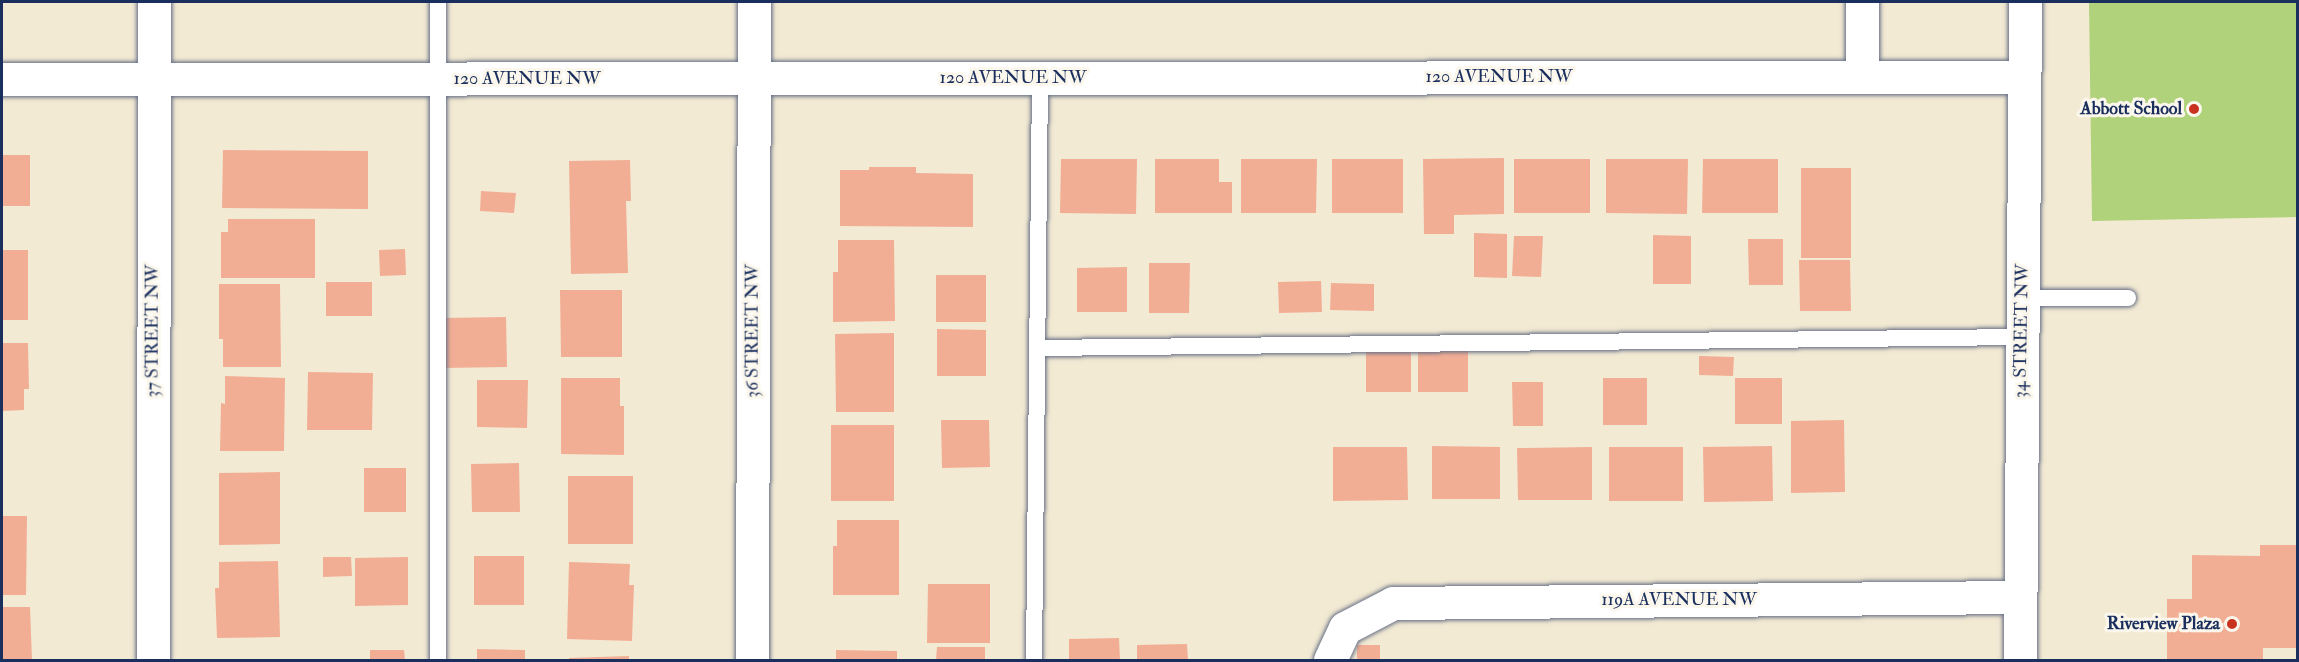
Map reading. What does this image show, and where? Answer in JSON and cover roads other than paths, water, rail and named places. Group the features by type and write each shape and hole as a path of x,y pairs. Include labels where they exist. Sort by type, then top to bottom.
{"street":[{"name":"37 STREET NW","path":"153,660 154,2"},
{"name":"36 STREET NW","path":"752,660 754,2"},
{"path":"1862,2 1862,77"},
{"name":"34 STREET NW","path":"2020,660 2025,2"},
{"name":"120 AVENUE NW","path":"2,80 2024,77"},
{"name":"119A AVENUE NW","path":"1330,660 1344,628 1393,603 2020,597"}],"lane":[{"path":"438,2 438,660"},
{"path":"1034,660 1040,78"},
{"path":"2023,298 2128,298"},
{"path":"1038,348 2022,337"}],"place":[{"name":"Abbott School","path":"2194,109"},
{"name":"Riverview Plaza","path":"2232,624"}]}
